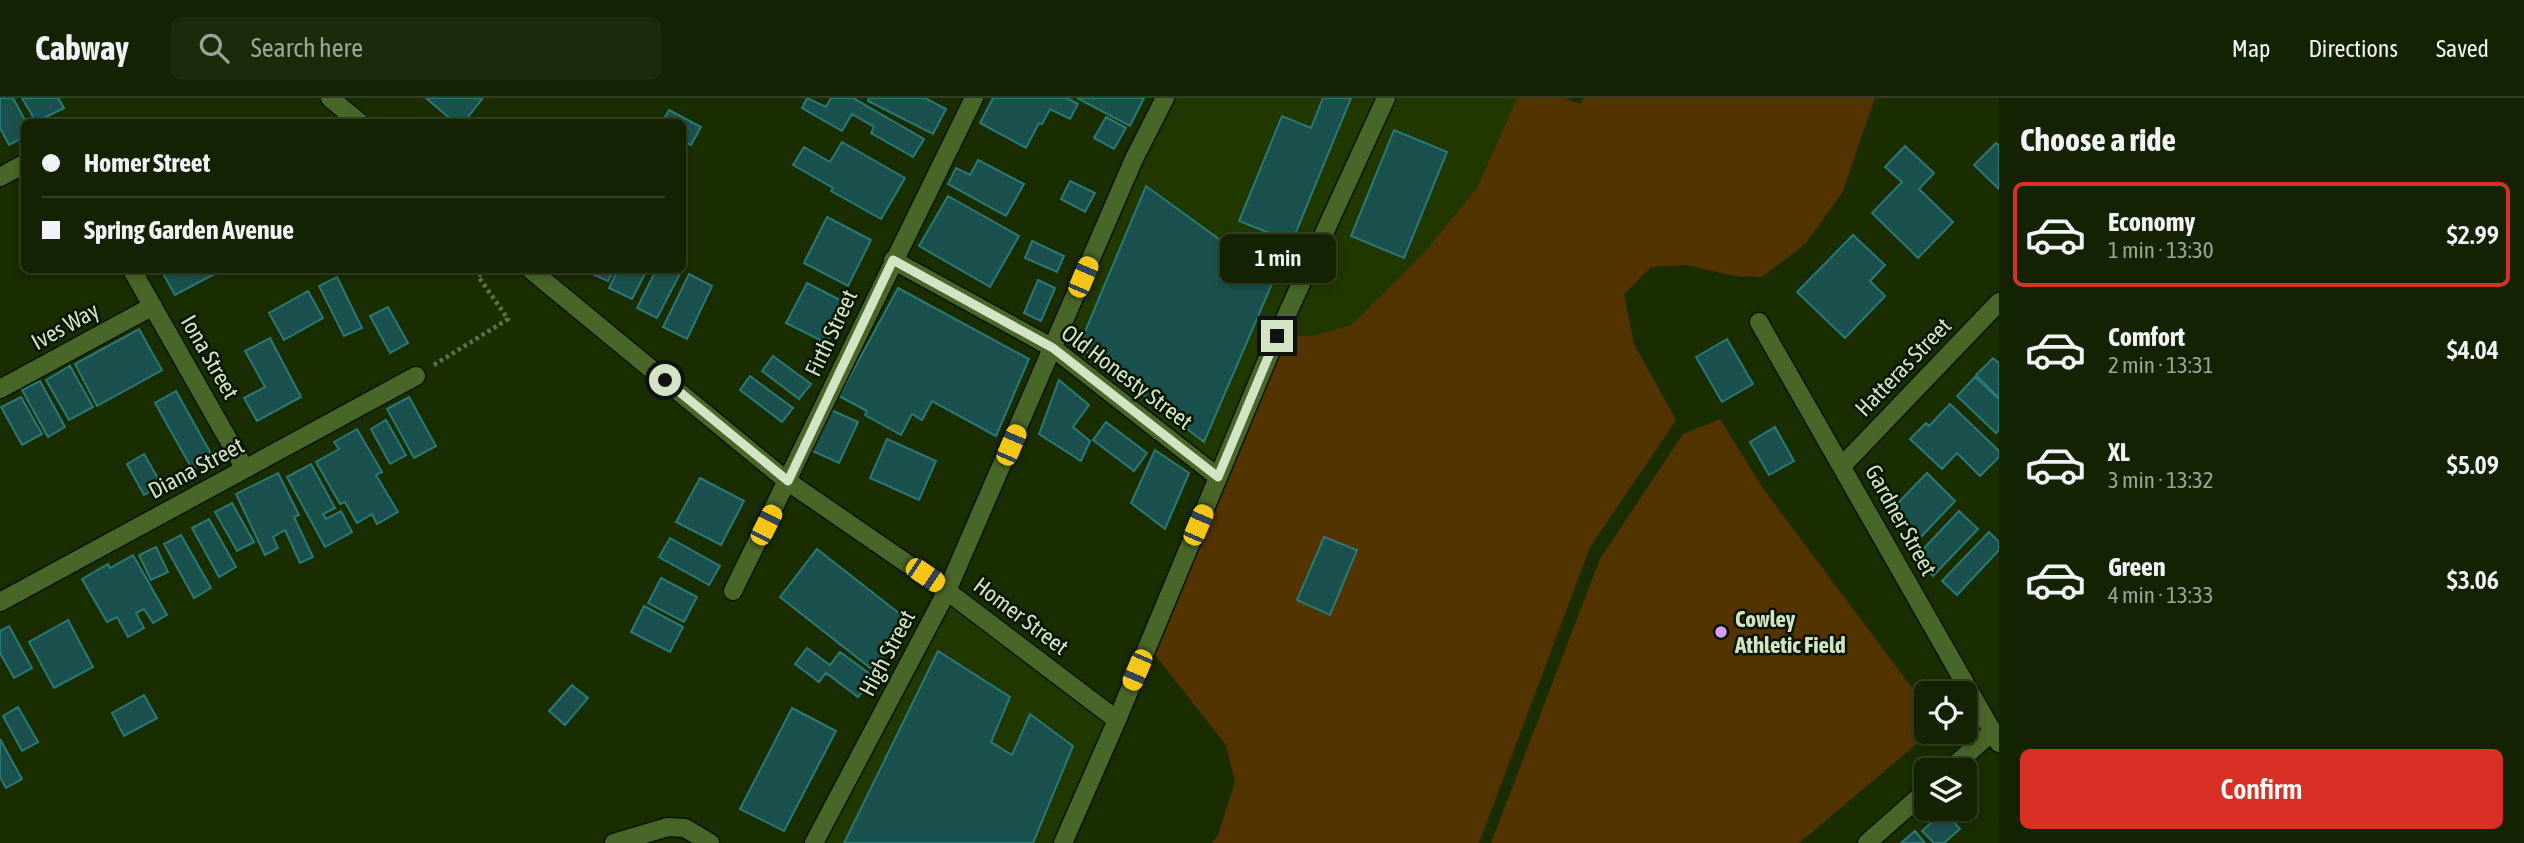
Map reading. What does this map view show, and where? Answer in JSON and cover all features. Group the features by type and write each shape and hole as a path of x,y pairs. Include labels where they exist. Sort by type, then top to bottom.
{"street":[{"path":"330,98 355,119"},
{"name":"Firth Street","path":"733,590 974,98"},
{"name":"High Street","path":"814,843 947,590 1134,159 1165,98"},
{"path":"1063,843 1277,336 1386,98"},
{"path":"0,177 21,166"},
{"name":"Old Honesty Street","path":"893,260 1053,348 1218,477"},
{"name":"Iona Street","path":"134,273 245,469"},
{"name":"Homer Street","path":"535,273 788,481 947,590 1117,720"},
{"name":"Hatteras Street","path":"1842,466 1999,302"},
{"name":"Ives Way","path":"0,389 153,306"},
{"name":"Gardner Street","path":"1759,322 1996,738"},
{"name":"Diana Street","path":"0,602 416,376"},
{"path":"1967,758 1996,738"},
{"path":"1867,843 1914,801"},
{"path":"614,843 668,827 685,828 710,843"}],"path":[{"path":"416,376 508,319 478,276 482,273"}],"shaded area":[{"path":"1165,98 1517,98 1477,188 1423,254 1351,325 1312,336 1277,336 1218,477 1053,348"},
{"path":"1517,98 1564,98 1580,104 1584,98 1875,98 1842,193 1805,244 1762,277 1735,276 1686,265 1651,267 1624,294 1634,344 1676,420 1590,547 1479,843 1212,843 1218,835 1235,782 1226,745 1148,646 1277,336 1312,336 1351,325 1423,254 1477,188"},
{"name":"Cowley Athletic Field","path":"1720,419 1764,490 1914,691 1914,744 1917,744 1799,843 1491,843 1600,559 1683,434"},
{"path":"947,591 1117,720 1063,843 814,843"}],"building":[{"path":"0,98 13,98 24,119 21,119 21,139 9,145 0,128"},
{"path":"22,98 58,98 64,108 42,119 34,119"},
{"path":"426,98 482,99 466,119 450,119"},
{"path":"807,98 826,107 831,98 853,98 924,139 913,157 871,133 874,127 852,114 842,131 802,108"},
{"path":"869,98 925,98 946,109 933,134 868,101"},
{"path":"993,98 1067,98 1078,104 1070,119 1050,109 1026,148 980,123"},
{"path":"1077,98 1144,98 1130,126"},
{"path":"1323,98 1351,98 1292,242 1239,221 1282,116 1311,128"},
{"path":"669,110 686,119 664,119"},
{"path":"1106,117 1126,128 1114,149 1094,138"},
{"path":"686,119 701,127 691,145 686,143"},
{"path":"1394,130 1447,152 1404,258 1351,236"},
{"path":"842,142 905,178 881,219 831,191 833,188 793,165 804,147 830,162"},
{"path":"1996,143 1999,145 1999,189 1974,165"},
{"path":"1905,146 1934,173 1919,189 1953,222 1918,258 1872,213 1902,182 1885,167"},
{"path":"978,160 1024,184 1006,216 948,184 956,168 970,175"},
{"path":"1070,181 1095,193 1085,212 1061,199"},
{"path":"1146,186 1274,279 1204,442 1079,346"},
{"path":"948,196 1019,236 990,287 919,246"},
{"path":"827,217 871,240 848,286 804,263"},
{"path":"1853,235 1885,265 1870,281 1885,296 1845,338 1797,292"},
{"path":"1032,241 1064,256 1057,272 1025,258"},
{"path":"163,273 216,273 175,295"},
{"path":"590,273 612,273 608,281"},
{"path":"616,273 645,273 632,299 609,288"},
{"path":"654,273 680,273 657,318 637,308"},
{"path":"689,274 712,286 687,339 663,327"},
{"path":"337,277 362,328 344,336 319,286"},
{"path":"1038,280 1055,288 1041,321 1024,313"},
{"path":"807,283 846,303 826,343 786,323"},
{"path":"898,288 1029,359 996,436 932,401 922,420 912,414 901,435 865,415 867,411 839,396"},
{"path":"308,291 323,318 284,340 269,313"},
{"path":"388,307 408,343 390,353 370,316"},
{"path":"139,329 162,370 97,406 75,364"},
{"path":"270,338 301,397 257,421 244,398 265,387 245,351"},
{"path":"1727,339 1753,384 1722,402 1696,357"},
{"path":"773,356 811,384 799,399 762,371"},
{"path":"1993,358 1999,363 1999,398 1976,375"},
{"path":"70,366 93,407 69,420 46,380"},
{"path":"750,376 793,408 782,422 740,390"},
{"path":"1975,377 1999,399 1999,430 1996,433 1957,396"},
{"path":"1059,380 1089,405 1073,427 1090,441 1081,461 1039,434"},
{"path":"40,381 65,427 48,437 22,390"},
{"path":"176,391 213,457 192,469 155,403"},
{"path":"21,397 42,434 22,445 1,407"},
{"path":"409,397 436,446 414,458 387,409"},
{"path":"1950,404 1999,451 1999,457 1980,476 1957,453 1942,469 1910,439 1926,423 1929,426"},
{"path":"827,408 858,422 839,463 808,449"},
{"path":"386,420 406,455 390,464 371,429"},
{"path":"1106,422 1147,453 1134,471 1093,440"},
{"path":"1775,427 1794,461 1769,475 1750,442"},
{"path":"357,429 382,472 376,475 398,512 377,524 372,514 357,523 345,502 340,504 316,462 339,449 334,442"},
{"path":"887,439 936,461 919,500 870,478"},
{"path":"1155,450 1189,473 1165,529 1131,503"},
{"path":"144,454 162,485 144,495 127,464"},
{"path":"311,464 335,508 323,514 326,519 341,511 352,532 325,547 287,477"},
{"path":"278,473 299,515 294,517 313,557 300,563 285,530 273,537 278,548 265,555 236,494"},
{"path":"1927,473 1955,501 1920,538 1891,510"},
{"path":"700,478 744,501 721,545 676,522"},
{"path":"232,503 254,542 237,551 215,512"},
{"path":"1959,511 1978,529 1933,576 1915,558"},
{"path":"209,519 236,567 219,577 192,528"},
{"path":"1989,532 1999,542 1999,550 1957,595 1942,581"},
{"path":"181,535 211,588 194,598 164,544"},
{"path":"1324,537 1357,550 1330,615 1297,600"},
{"path":"670,538 720,566 709,585 659,557"},
{"path":"156,547 168,572 151,580 139,555"},
{"path":"817,549 910,622 873,670 780,597"},
{"path":"133,555 167,615 153,623 144,609 136,613 144,628 128,637 117,617 107,622 82,579 108,564 110,568"},
{"path":"661,578 697,597 684,622 648,603"},
{"path":"644,606 683,627 670,652 631,632"},
{"path":"68,620 93,667 54,688 29,642"},
{"path":"9,626 32,668 14,678 0,653 0,631"},
{"path":"807,648 830,665 840,652 874,677 858,697 826,673 819,682 795,664"},
{"path":"938,651 1010,697 991,742 1012,755 1030,714 1073,746 1033,843 844,843"},
{"path":"572,685 588,698 565,725 549,711"},
{"path":"144,695 157,718 124,736 112,713"},
{"path":"18,707 38,742 22,751 3,716"},
{"path":"792,708 836,731 784,831 740,809"},
{"path":"0,739 22,779 6,788 0,777"},
{"path":"1933,821 1953,821 1960,829 1944,843 1934,843 1922,831"},
{"path":"1915,831 1925,843 1901,843"}],"place":[{"name":"Cowley Athletic Field","path":"1721,632"}],"route":[{"path":"665,380 788,481 893,260 1053,348 1218,477 1277,336"}]}
